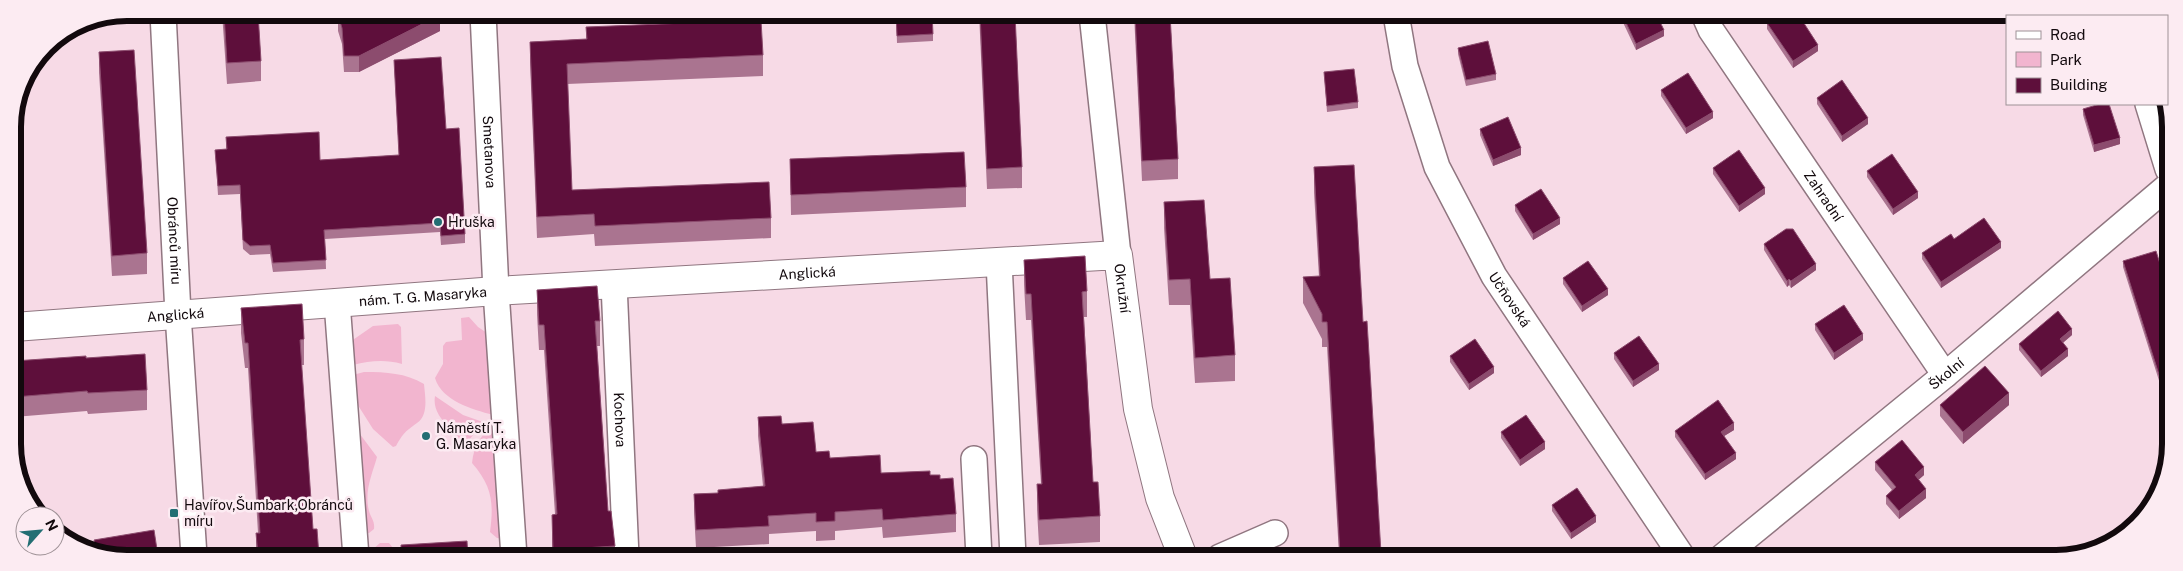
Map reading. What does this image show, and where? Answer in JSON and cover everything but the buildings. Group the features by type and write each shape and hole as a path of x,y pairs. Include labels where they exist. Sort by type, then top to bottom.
{"street":[{"name":"Obránců míru","path":"163,21 178,314 194,550"},
{"name":"Smetanova","path":"483,21 496,291"},
{"name":"Okružní","path":"1093,21 1118,255 1138,410 1160,498 1180,550"},
{"name":"Učňovská","path":"1397,21 1405,66 1437,167 1494,276 1678,550"},
{"name":"Zahradní","path":"1707,21 1711,30 1945,375"},
{"path":"2148,105 2162,150"},
{"name":"Školní","path":"1731,550 1945,375 2162,191"},
{"name":"Anglická","path":"496,291 1118,255"},
{"path":"999,262 1013,550"},
{"name":"Kochova","path":"614,284 626,550"},
{"name":"nám. T. G. Masaryka","path":"337,302 496,291 514,550"},
{"name":"Anglická","path":"21,323 178,314 337,302"},
{"path":"337,302 356,550"},
{"path":"974,459 979,550"},
{"path":"1236,550 1275,533"}],"green space":[{"path":"469,317 478,327 490,335 493,415 467,407 451,398 444,393 435,378 443,364 443,346 446,342 462,340 461,318"},
{"path":"398,324 401,327 402,364 377,361 353,365 347,344 373,326"},
{"path":"364,372 396,374 410,377 424,384 425,410 421,420 405,433 396,446 393,447 373,429 349,391 349,376"},
{"path":"435,396 463,415 483,422 461,450 456,436 437,412"},
{"path":"351,422 377,457 367,497 374,529 369,533 363,534"},
{"path":"496,424 504,539 497,538 490,532 492,512 488,487 472,463 474,451 479,440"},
{"path":"380,543 389,543 395,550 372,550"}],"place":[{"name":"Hruška","path":"438,222"},
{"name":"Náměstí T. G. Masaryka","path":"426,436"},
{"name":"Havířov,Šumbark,Obránců míru","path":"174,513"}]}
